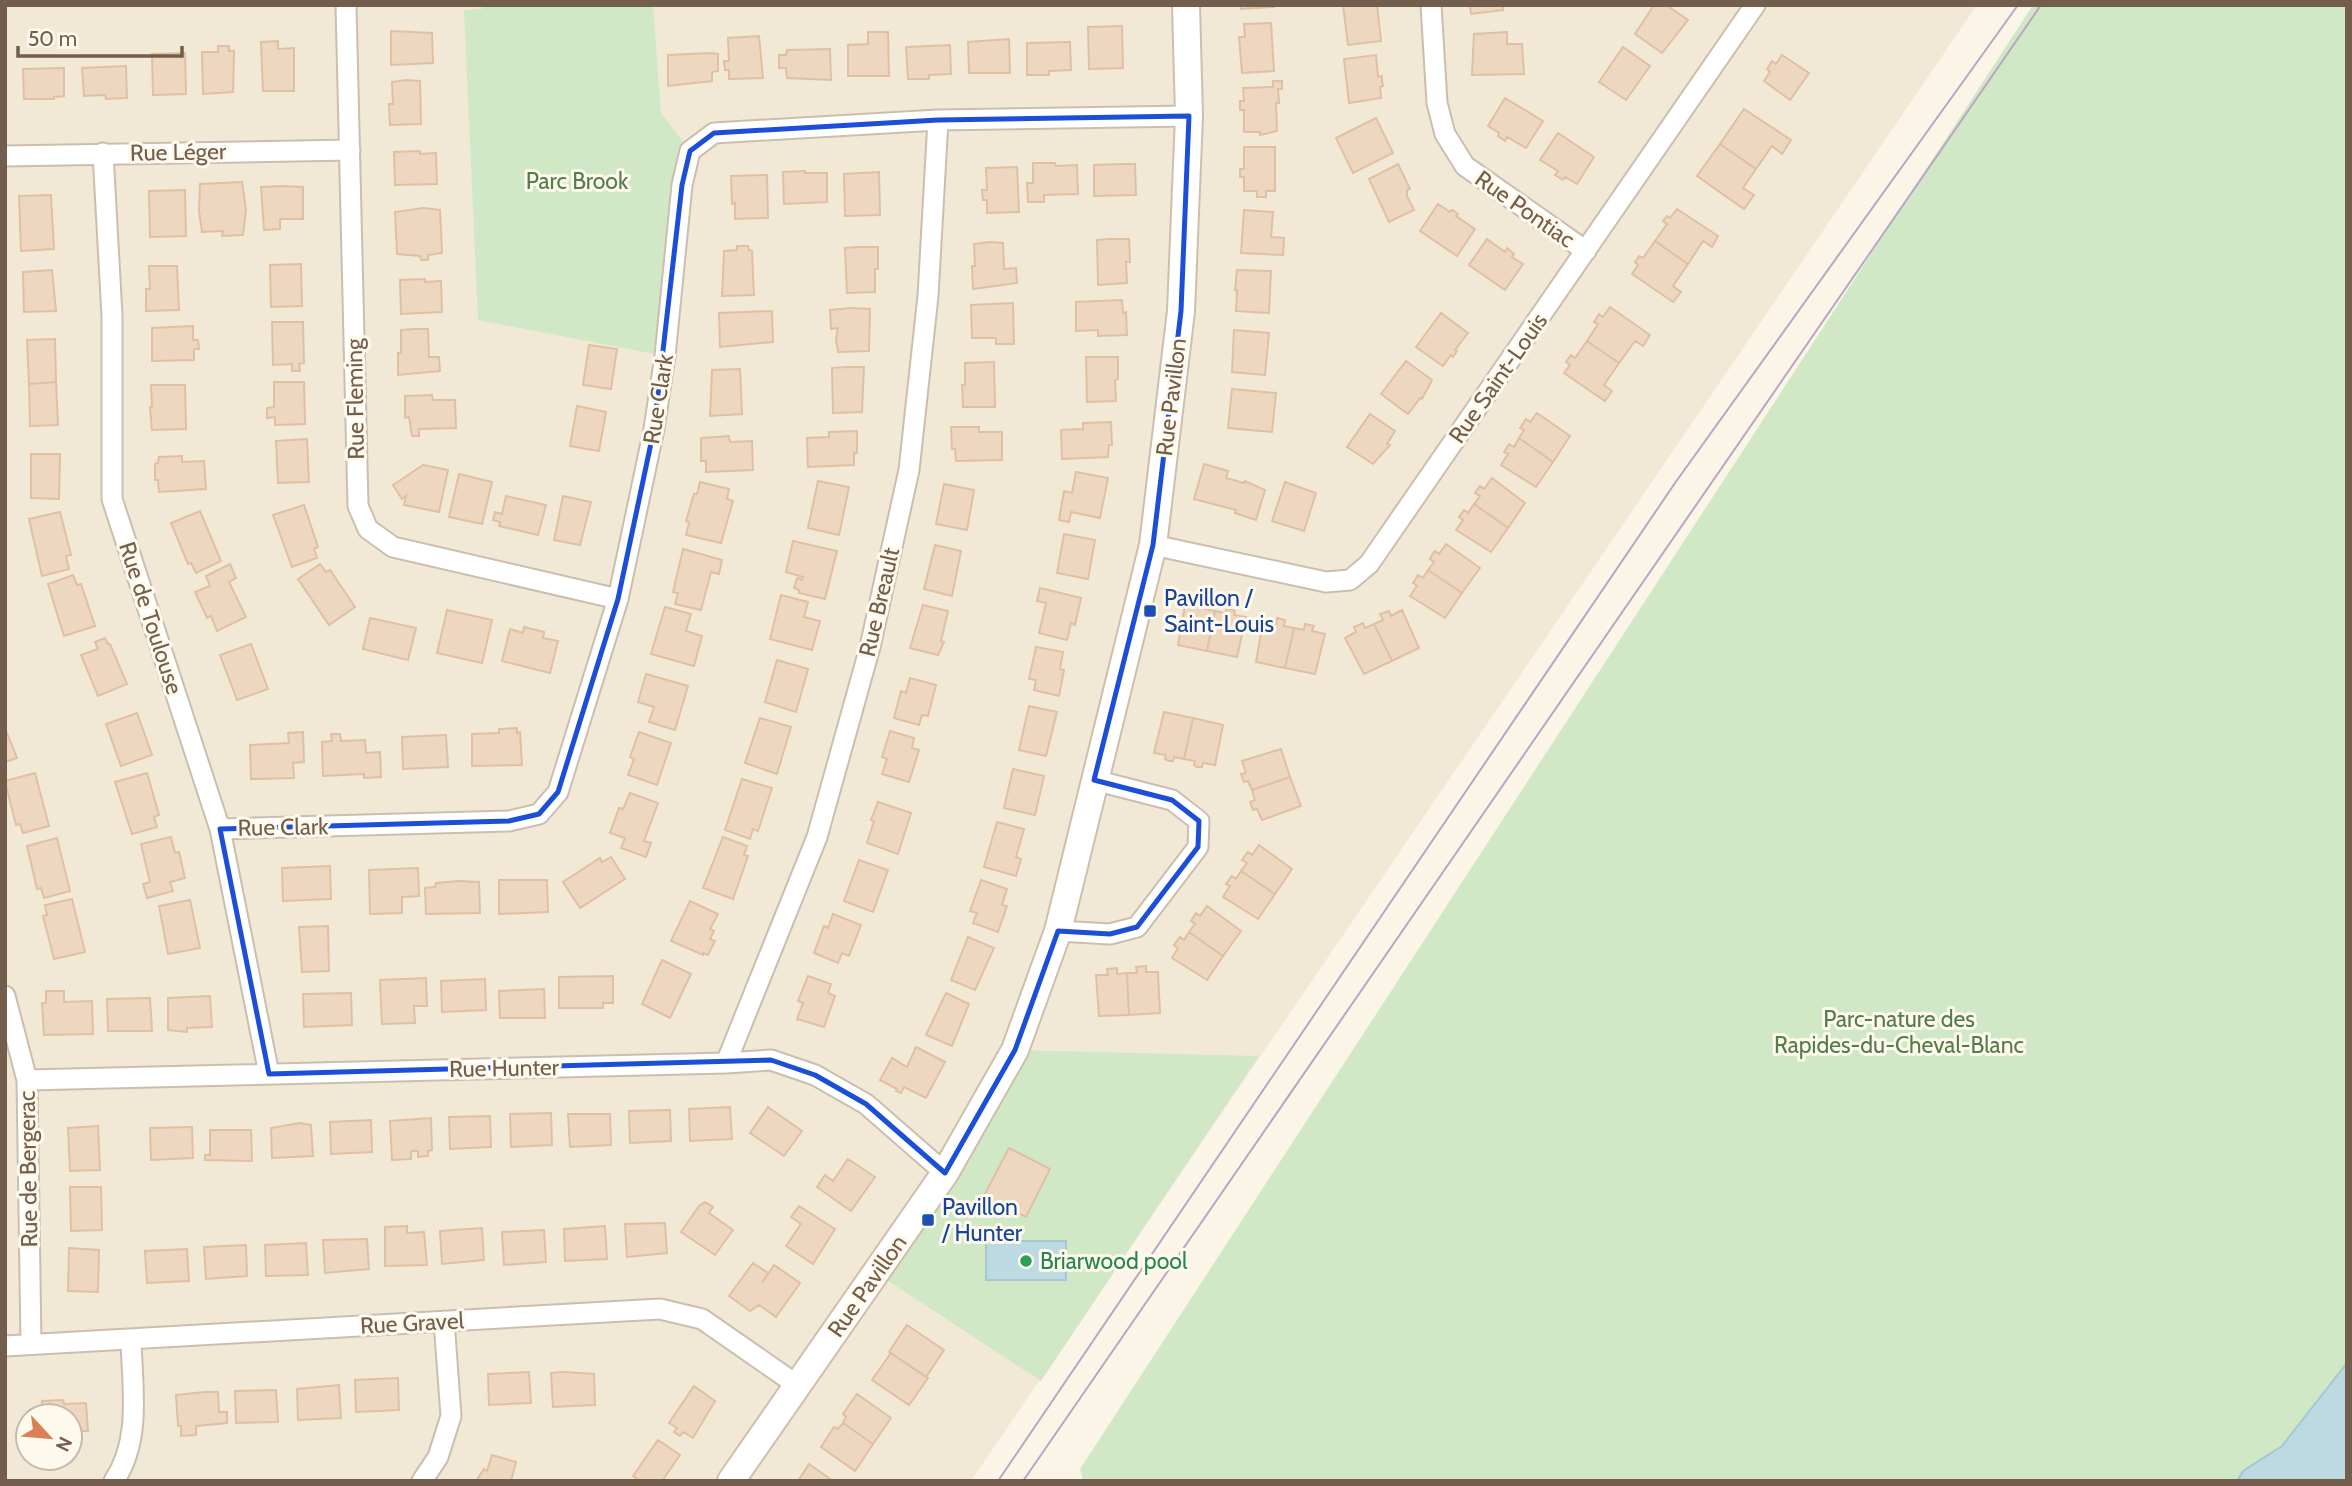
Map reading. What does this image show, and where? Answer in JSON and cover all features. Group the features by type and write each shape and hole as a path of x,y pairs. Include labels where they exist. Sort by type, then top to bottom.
{"street":[{"name":"Rue Fleming","path":"346,5 358,506 368,529 393,547 618,598"},
{"name":"Rue Pavillon","path":"731,1481 945,1174 1015,1050 1058,931 1153,545 1181,311 1189,116 1186,5"},
{"name":"Rue Pontiac","path":"1431,5 1437,103 1445,134 1465,166 1586,251"},
{"name":"Rue Saint-Louis","path":"1153,545 1326,582 1350,580 1368,564 1755,5"},
{"name":"Rue Clark","path":"220,829 509,821 539,814 558,792 618,598 654,429 682,185 690,151 714,133 938,120 1189,116"},
{"name":"Rue Breault","path":"726,1063 817,838 870,647 909,470 928,296 938,120"},
{"name":"Rue Léger","path":"5,156 350,150"},
{"name":"Rue de Toulouse","path":"103,153 112,316 111,499 220,829 268,1074"},
{"path":"1058,931 1110,934 1137,927 1198,848 1199,821 1172,800 1094,780"},
{"name":"Rue de Bergerac","path":"5,996 27,1080 31,1344"},
{"name":"Rue Hunter","path":"27,1080 771,1060 815,1075 866,1104 945,1174"},
{"name":"Rue Gravel","path":"5,1346 660,1309 702,1319 797,1385"},
{"path":"422,1481 438,1457 452,1416 444,1321"},
{"path":"114,1481 125,1464 133,1435 131,1339"}],"highlighted area":[{"path":"1189,116 1181,311 1153,545 1094,780 1172,800 1199,821 1198,847 1137,927 1110,934 1058,931 1015,1050 945,1173 866,1104 815,1075 771,1060 269,1074 220,829 509,821 539,814 558,792 618,599 654,429 682,185 690,151 714,133 938,120"}],"shaded area":[{"path":"5,5 1977,5 971,1481 5,1481"}],"green space":[{"name":"Parc Brook","path":"482,5 653,5 661,113 690,151 665,356 478,320 464,10 482,9"},
{"name":"Parc-nature des Rapides-du-Cheval-Blanc","path":"2033,5 2347,5 2347,1481 1083,1481 1080,1469"},
{"path":"1015,1050 1259,1056 1041,1381 876,1273"}],"water":[{"name":"Briarwood pool","path":"986,1241 1066,1241 1066,1280 986,1280"},
{"path":"2347,1363 2347,1481 2237,1481 2243,1471 2282,1446"}],"building":[{"path":"1240,5 1274,5 1274,7 1241,9"},
{"path":"1343,5 1377,5 1381,41 1348,45"},
{"path":"1470,5 1503,5 1503,10 1471,14"},
{"path":"1654,5 1666,5 1688,20 1662,53 1635,34"},
{"path":"1271,23 1274,71 1242,73 1239,37 1245,37 1244,24"},
{"path":"1122,26 1123,68 1089,69 1088,27"},
{"path":"391,31 432,33 433,63 391,65"},
{"path":"868,32 888,32 889,76 848,76 848,45 868,44"},
{"path":"1507,32 1507,44 1522,44 1524,74 1472,75 1474,34"},
{"path":"759,36 763,78 729,79 729,70 725,70 724,61 729,61 728,38"},
{"path":"1009,39 1010,73 969,73 968,42"},
{"path":"278,41 278,49 294,48 294,91 263,91 261,42"},
{"path":"1070,42 1071,70 1049,71 1049,75 1027,75 1027,43"},
{"path":"950,45 951,74 929,75 929,79 908,79 906,47"},
{"path":"218,46 229,46 229,51 234,51 233,92 203,94 202,52 218,52"},
{"path":"1623,47 1650,66 1626,100 1599,82"},
{"path":"830,49 831,80 787,78 786,68 779,68 779,55 786,55 787,50"},
{"path":"185,53 186,94 153,95 152,54"},
{"path":"718,54 718,71 712,72 712,81 668,86 668,55"},
{"path":"1376,55 1378,77 1382,76 1381,98 1349,103 1344,59"},
{"path":"1782,55 1809,73 1790,100 1764,81 1770,72 1767,69 1772,61 1776,64"},
{"path":"126,66 127,98 84,96 82,68"},
{"path":"64,68 64,96 54,99 24,99 23,69"},
{"path":"420,81 421,124 390,125 392,82"},
{"path":"1273,81 1282,81 1282,89 1278,89 1279,103 1276,103 1277,131 1260,135 1260,132 1244,132 1244,110 1240,110 1240,101 1244,101 1243,88 1273,87"},
{"path":"1505,98 1543,121 1526,148 1507,137 1505,141 1488,126"},
{"path":"1744,109 1791,140 1782,154 1772,146 1756,169 1720,144"},
{"path":"1376,118 1393,153 1353,173 1336,138"},
{"path":"1558,133 1594,157 1577,184 1555,175 1558,171 1540,160"},
{"path":"1720,144 1756,169 1743,188 1754,195 1744,209 1697,176"},
{"path":"1244,147 1275,147 1275,191 1266,191 1266,197 1257,197 1257,191 1244,191 1244,177 1240,177 1240,169 1244,169"},
{"path":"420,151 420,154 436,153 437,184 395,185 394,152"},
{"path":"1033,163 1077,165 1078,194 1044,195 1044,202 1028,202 1027,183 1033,183"},
{"path":"1135,164 1136,195 1094,196 1094,165"},
{"path":"1398,164 1410,189 1407,190 1407,196 1414,210 1389,222 1369,179"},
{"path":"1017,167 1019,212 987,213 987,200 983,200 982,190 987,190 986,168"},
{"path":"783,172 827,173 827,202 784,204"},
{"path":"879,172 880,215 845,216 844,174"},
{"path":"767,175 768,218 735,219 731,176"},
{"path":"242,182 246,210 243,235 222,236 223,231 202,232 199,211 200,184"},
{"path":"261,187 303,187 303,219 280,219 280,229 264,230"},
{"path":"185,190 186,236 150,237 149,191"},
{"path":"51,195 54,249 21,251 19,196"},
{"path":"1438,204 1450,212 1454,211 1458,214 1456,216 1475,229 1457,256 1420,231"},
{"path":"423,208 440,210 442,253 428,255 428,260 421,260 420,256 397,254 395,212"},
{"path":"1677,209 1718,236 1712,247 1703,241 1688,264 1655,241 1667,224 1663,221 1667,216 1670,218"},
{"path":"1244,210 1273,212 1271,237 1284,238 1283,255 1241,253"},
{"path":"1129,239 1127,283 1098,285 1097,240"},
{"path":"1487,239 1505,252 1507,248 1514,254 1512,257 1523,264 1505,290 1469,265"},
{"path":"1655,241 1688,264 1673,286 1681,292 1673,302 1632,274 1638,265 1635,262 1639,256 1643,258"},
{"path":"1003,243 1004,269 1016,268 1017,283 973,289 974,244"},
{"path":"737,246 748,246 752,251 754,295 722,296 724,251 737,250"},
{"path":"878,247 875,292 847,293 845,248"},
{"path":"301,264 302,306 271,307 270,265"},
{"path":"149,266 177,266 179,310 146,311 146,289 150,289"},
{"path":"52,270 56,311 24,312 23,272"},
{"path":"1237,270 1271,271 1269,313 1236,311"},
{"path":"425,279 425,282 441,281 442,312 401,314 400,280"},
{"path":"1122,300 1123,313 1126,312 1127,335 1098,336 1098,330 1076,331 1076,302"},
{"path":"1013,303 1014,344 996,344 996,338 972,338 971,305"},
{"path":"1610,307 1650,335 1643,346 1635,341 1619,363 1587,341 1598,324 1594,322 1599,314 1603,317"},
{"path":"870,309 869,351 838,352 838,328 831,329 830,310"},
{"path":"772,311 773,342 720,347 719,313"},
{"path":"1441,313 1468,333 1453,357 1451,355 1443,366 1416,347"},
{"path":"272,322 303,322 304,363 299,364 300,371 292,371 292,364 273,365"},
{"path":"193,326 193,340 198,340 199,349 194,349 194,360 152,361 152,328"},
{"path":"428,329 429,357 439,357 440,371 398,375 401,330"},
{"path":"1234,330 1269,333 1265,375 1232,372"},
{"path":"55,339 56,382 29,384 27,340"},
{"path":"1587,341 1619,363 1604,385 1612,391 1605,401 1564,373 1570,365 1566,362 1571,355 1575,358"},
{"path":"589,345 617,349 611,389 583,385"},
{"path":"1086,357 1118,357 1116,401 1087,402"},
{"path":"1406,361 1432,380 1422,399 1420,398 1408,414 1381,394"},
{"path":"994,362 995,407 963,407 965,363"},
{"path":"864,367 862,412 833,413 832,368"},
{"path":"740,369 742,414 710,416 712,370"},
{"path":"56,382 58,425 30,426 29,384"},
{"path":"274,382 304,382 305,424 275,425 275,417 267,418 267,408 274,407"},
{"path":"151,385 185,385 186,429 152,430"},
{"path":"1232,389 1276,393 1272,432 1228,428"},
{"path":"432,395 433,400 455,400 456,428 419,429 419,436 412,436 409,417 405,418 405,396"},
{"path":"577,406 606,412 599,451 570,446"},
{"path":"1537,413 1570,436 1553,462 1519,438 1524,430 1520,428 1526,419 1530,422"},
{"path":"1370,414 1395,431 1387,444 1390,445 1373,464 1347,447"},
{"path":"1111,422 1112,445 1109,445 1108,457 1062,459 1061,430 1083,429 1083,423"},
{"path":"951,427 979,427 979,432 1002,432 1002,460 956,461 955,449 952,449"},
{"path":"857,431 854,465 808,467 807,438 829,437 829,432"},
{"path":"729,436 730,442 752,441 753,470 706,472 706,461 701,461 701,438"},
{"path":"1519,438 1553,462 1536,487 1501,465 1508,454 1504,452 1509,444 1514,447"},
{"path":"307,439 309,482 278,483 276,441"},
{"path":"31,454 60,454 59,499 31,498"},
{"path":"182,456 182,462 204,461 206,489 159,492 158,480 155,480 155,464 158,463 159,457"},
{"path":"1204,464 1228,471 1226,478 1244,483 1245,481 1265,490 1256,520 1235,513 1236,510 1194,499"},
{"path":"423,465 448,470 439,512 404,505 406,496 402,499 393,485"},
{"path":"1076,472 1108,478 1100,518 1071,512 1069,522 1059,520 1064,491 1072,493"},
{"path":"459,474 492,482 482,524 449,517"},
{"path":"1492,478 1525,503 1508,528 1474,504 1480,496 1475,493 1480,486 1484,489"},
{"path":"818,481 849,487 839,535 808,528"},
{"path":"700,482 729,489 727,499 733,501 721,543 686,535 689,522 686,521"},
{"path":"1285,482 1316,493 1304,531 1272,521"},
{"path":"944,484 974,490 967,530 936,524"},
{"path":"506,496 546,505 538,535 499,526 500,522 493,520 495,512 502,514"},
{"path":"563,496 591,502 580,545 554,540"},
{"path":"1474,504 1508,528 1491,552 1456,530 1463,520 1459,517 1464,510 1468,513"},
{"path":"304,505 318,547 314,549 317,558 292,567 273,515"},
{"path":"200,511 221,561 196,573 191,563 188,564 171,523"},
{"path":"60,512 71,555 66,556 69,569 42,576 29,519"},
{"path":"1064,534 1095,540 1088,579 1057,573"},
{"path":"793,541 837,551 825,599 799,593 799,590 794,588 797,578 802,580 803,577 786,572"},
{"path":"1446,544 1480,568 1462,593 1428,570 1434,562 1430,559 1432,555 1435,551 1439,554"},
{"path":"935,545 961,551 952,596 924,589"},
{"path":"683,549 722,560 719,574 711,572 701,610 675,604 678,593 673,592"},
{"path":"230,564 236,578 229,582 246,617 217,631 211,616 207,618 195,592 210,586 206,576"},
{"path":"320,564 326,572 330,570 355,607 329,625 298,579"},
{"path":"1428,570 1462,593 1445,618 1410,596 1417,586 1413,583 1418,575 1423,578"},
{"path":"73,575 77,585 81,584 95,626 64,636 48,584"},
{"path":"1040,588 1081,598 1075,625 1071,623 1067,640 1039,633 1046,603 1037,601"},
{"path":"781,595 808,602 804,617 820,621 812,650 770,639"},
{"path":"1198,603 1207,604 1206,609 1215,611 1207,651 1178,645 1185,605 1197,607"},
{"path":"923,605 948,611 941,641 944,642 938,655 910,648"},
{"path":"665,607 691,614 686,631 702,636 694,666 651,654"},
{"path":"1227,608 1235,611 1234,615 1246,617 1237,657 1207,651 1215,611 1225,613"},
{"path":"447,610 492,620 482,663 437,653"},
{"path":"1402,610 1419,648 1392,661 1374,624 1383,620 1380,614 1389,611 1391,616"},
{"path":"370,618 416,628 408,660 363,649"},
{"path":"1277,618 1285,620 1284,626 1294,628 1285,668 1256,662 1263,621 1276,624"},
{"path":"1363,623 1365,628 1374,624 1392,661 1364,674 1345,638 1356,632 1354,627"},
{"path":"1305,624 1314,626 1312,631 1325,634 1315,674 1285,668 1294,628 1304,630"},
{"path":"524,627 544,632 543,638 558,641 550,673 502,661 510,629 523,633"},
{"path":"105,638 127,684 98,696 81,655 98,649 95,642"},
{"path":"251,644 268,689 237,700 220,655"},
{"path":"1036,647 1063,652 1060,669 1064,670 1059,696 1034,690 1036,680 1029,679"},
{"path":"777,660 808,669 796,712 765,702"},
{"path":"646,674 688,686 675,730 649,722 654,707 638,702"},
{"path":"910,678 936,685 928,716 922,715 919,725 894,718 901,691 906,693"},
{"path":"1029,706 1057,712 1046,756 1019,750"},
{"path":"1164,712 1193,718 1184,759 1174,757 1173,761 1169,761 1165,759 1166,755 1154,753"},
{"path":"137,713 152,755 121,766 106,724"},
{"path":"760,718 791,727 777,774 745,763"},
{"path":"1193,718 1223,725 1215,765 1203,763 1202,767 1197,767 1194,765 1195,761 1184,759"},
{"path":"5,728 17,758 5,762"},
{"path":"517,728 517,733 520,732 522,765 472,766 472,734 499,733 499,729"},
{"path":"890,731 914,738 912,748 919,750 909,782 882,774 887,759 882,757"},
{"path":"303,732 304,762 293,763 294,778 251,779 250,745 289,743 288,733"},
{"path":"639,732 671,743 657,785 628,775 634,759 630,757"},
{"path":"331,734 340,734 341,741 365,740 366,753 380,752 381,777 364,778 364,774 323,776 322,742 332,741"},
{"path":"446,735 448,767 403,769 402,737"},
{"path":"1281,749 1290,777 1252,790 1241,774 1246,773 1242,761"},
{"path":"1013,769 1044,776 1035,815 1004,808"},
{"path":"35,773 49,826 23,833 20,824 16,825 5,781"},
{"path":"147,773 159,815 154,817 157,827 132,834 115,782"},
{"path":"1290,777 1301,806 1262,820 1250,802 1255,800 1252,790"},
{"path":"742,779 772,788 758,831 753,829 750,839 725,830"},
{"path":"630,793 658,803 644,841 651,843 646,857 621,848 625,838 610,833 619,808 623,809"},
{"path":"878,802 911,813 898,854 867,843"},
{"path":"997,822 1024,829 1016,857 1021,859 1016,876 984,867"},
{"path":"171,837 175,853 179,852 185,878 170,882 173,891 147,898 143,884 150,882 141,844"},
{"path":"723,837 747,846 744,855 748,856 733,899 703,888"},
{"path":"57,838 70,891 44,898 41,888 37,889 27,846"},
{"path":"1259,845 1292,869 1275,894 1241,871 1247,863 1242,860 1248,852 1252,855"},
{"path":"611,857 625,879 580,908 563,882 600,858 602,862"},
{"path":"859,860 888,870 873,912 844,901"},
{"path":"330,866 331,899 283,901 282,868"},
{"path":"418,868 419,896 402,897 402,913 370,914 369,870"},
{"path":"1241,871 1275,894 1258,919 1223,897 1230,886 1226,884 1232,876 1236,879"},
{"path":"499,880 547,880 548,912 499,914"},
{"path":"981,880 1007,889 1002,905 1007,906 998,932 973,923 977,913 970,911"},
{"path":"479,882 480,913 426,914 425,888 435,887 436,883"},
{"path":"72,899 85,952 54,959 43,916 47,915 45,905"},
{"path":"190,900 200,948 168,954 159,906"},
{"path":"690,901 718,914 710,929 714,931 710,939 715,941 708,955 671,941"},
{"path":"1207,906 1241,931 1223,956 1189,932 1195,924 1191,921 1196,913 1200,916"},
{"path":"833,914 861,925 849,956 842,953 838,963 814,953 824,926 828,928"},
{"path":"328,926 329,971 302,972 299,927"},
{"path":"1189,932 1223,956 1207,980 1172,958 1178,948 1174,945 1180,937 1184,940"},
{"path":"968,937 994,948 975,990 951,980"},
{"path":"662,960 691,974 670,1018 642,1004"},
{"path":"1146,966 1146,972 1158,972 1160,1013 1129,1015 1127,973 1137,973 1136,967"},
{"path":"1117,968 1117,974 1127,973 1129,1015 1099,1016 1096,975 1108,975 1107,969"},
{"path":"613,976 613,1003 603,1003 603,1008 559,1008 559,977"},
{"path":"808,976 831,984 828,993 835,996 824,1027 797,1019 803,1003 798,1001"},
{"path":"426,978 427,1006 414,1006 415,1023 382,1024 380,980"},
{"path":"485,979 486,1010 442,1012 441,981"},
{"path":"544,989 545,1018 500,1018 499,991"},
{"path":"46,991 64,991 64,1002 92,1001 93,1034 44,1035 42,1003 46,1003"},
{"path":"351,993 352,1025 304,1027 303,994"},
{"path":"946,993 969,1004 952,1046 926,1035"},
{"path":"210,996 212,1027 187,1028 187,1032 168,1030 168,998"},
{"path":"150,998 152,1031 108,1031 107,999"},
{"path":"916,1047 945,1062 926,1098 904,1087 901,1093 880,1080 892,1058 907,1067"},
{"path":"730,1107 732,1139 690,1141 689,1109"},
{"path":"768,1107 802,1131 784,1156 750,1133"},
{"path":"670,1110 671,1141 630,1143 629,1111"},
{"path":"551,1113 552,1145 511,1147 510,1114"},
{"path":"568,1114 610,1114 611,1145 570,1147"},
{"path":"490,1116 491,1147 450,1149 449,1117"},
{"path":"431,1118 432,1150 428,1151 428,1156 418,1157 418,1151 411,1151 411,1159 392,1160 390,1121"},
{"path":"371,1120 372,1152 331,1154 330,1122"},
{"path":"300,1123 311,1125 313,1156 272,1158 271,1128"},
{"path":"98,1126 100,1170 70,1171 68,1128"},
{"path":"192,1127 193,1158 151,1160 150,1128"},
{"path":"210,1130 251,1130 252,1161 205,1160 205,1155 210,1155"},
{"path":"1009,1148 1050,1169 1026,1217 999,1203 994,1212 979,1205"},
{"path":"848,1159 875,1177 851,1211 817,1187 825,1175 833,1181"},
{"path":"70,1187 101,1187 102,1230 71,1231"},
{"path":"705,1202 713,1207 709,1213 733,1230 715,1255 681,1232 699,1206"},
{"path":"799,1206 835,1229 813,1264 786,1246 801,1224 791,1217"},
{"path":"665,1223 667,1253 627,1257 625,1224"},
{"path":"407,1226 407,1233 424,1232 427,1265 385,1266 385,1227"},
{"path":"605,1226 607,1259 565,1261 564,1229"},
{"path":"482,1228 484,1260 442,1264 440,1231"},
{"path":"544,1230 546,1262 504,1265 502,1232"},
{"path":"367,1239 369,1269 325,1273 323,1240"},
{"path":"306,1243 308,1275 266,1276 265,1245"},
{"path":"246,1245 247,1276 206,1279 204,1247"},
{"path":"69,1248 99,1250 98,1292 68,1291"},
{"path":"187,1249 189,1281 147,1283 145,1251"},
{"path":"753,1263 768,1273 762,1283 774,1265 800,1283 776,1317 759,1305 750,1311 729,1296"},
{"path":"907,1325 944,1350 926,1377 889,1352"},
{"path":"891,1353 928,1378 909,1405 872,1380"},
{"path":"529,1372 531,1403 489,1405 488,1374"},
{"path":"551,1373 594,1374 595,1405 553,1407"},
{"path":"398,1378 399,1410 356,1412 355,1380"},
{"path":"339,1385 341,1418 298,1420 297,1389"},
{"path":"694,1386 715,1401 693,1438 683,1432 680,1436 674,1432 677,1428 669,1423"},
{"path":"276,1390 278,1422 236,1423 235,1391"},
{"path":"218,1392 219,1412 227,1412 227,1423 196,1426 196,1435 181,1436 176,1395"},
{"path":"857,1394 891,1418 873,1444 843,1423 846,1417 843,1414"},
{"path":"63,1400 64,1402 42,1402"},
{"path":"84,1403 86,1403 88,1431 84,1431"},
{"path":"843,1423 873,1444 855,1471 821,1447 834,1427 838,1429"},
{"path":"658,1440 680,1455 662,1481 641,1481 633,1476"},
{"path":"492,1455 516,1462 511,1481 476,1481 484,1469 487,1471"},
{"path":"809,1464 833,1481 798,1481"}],"tram line":[{"path":"998,1481 1675,483 2018,5"},
{"path":"1023,1481 2041,5"}],"place":[{"name":"Pavillon / Saint-Louis","path":"1150,611"},
{"name":"Pavillon / Hunter","path":"928,1220"},
{"name":"Briarwood pool","path":"1026,1261"}]}
